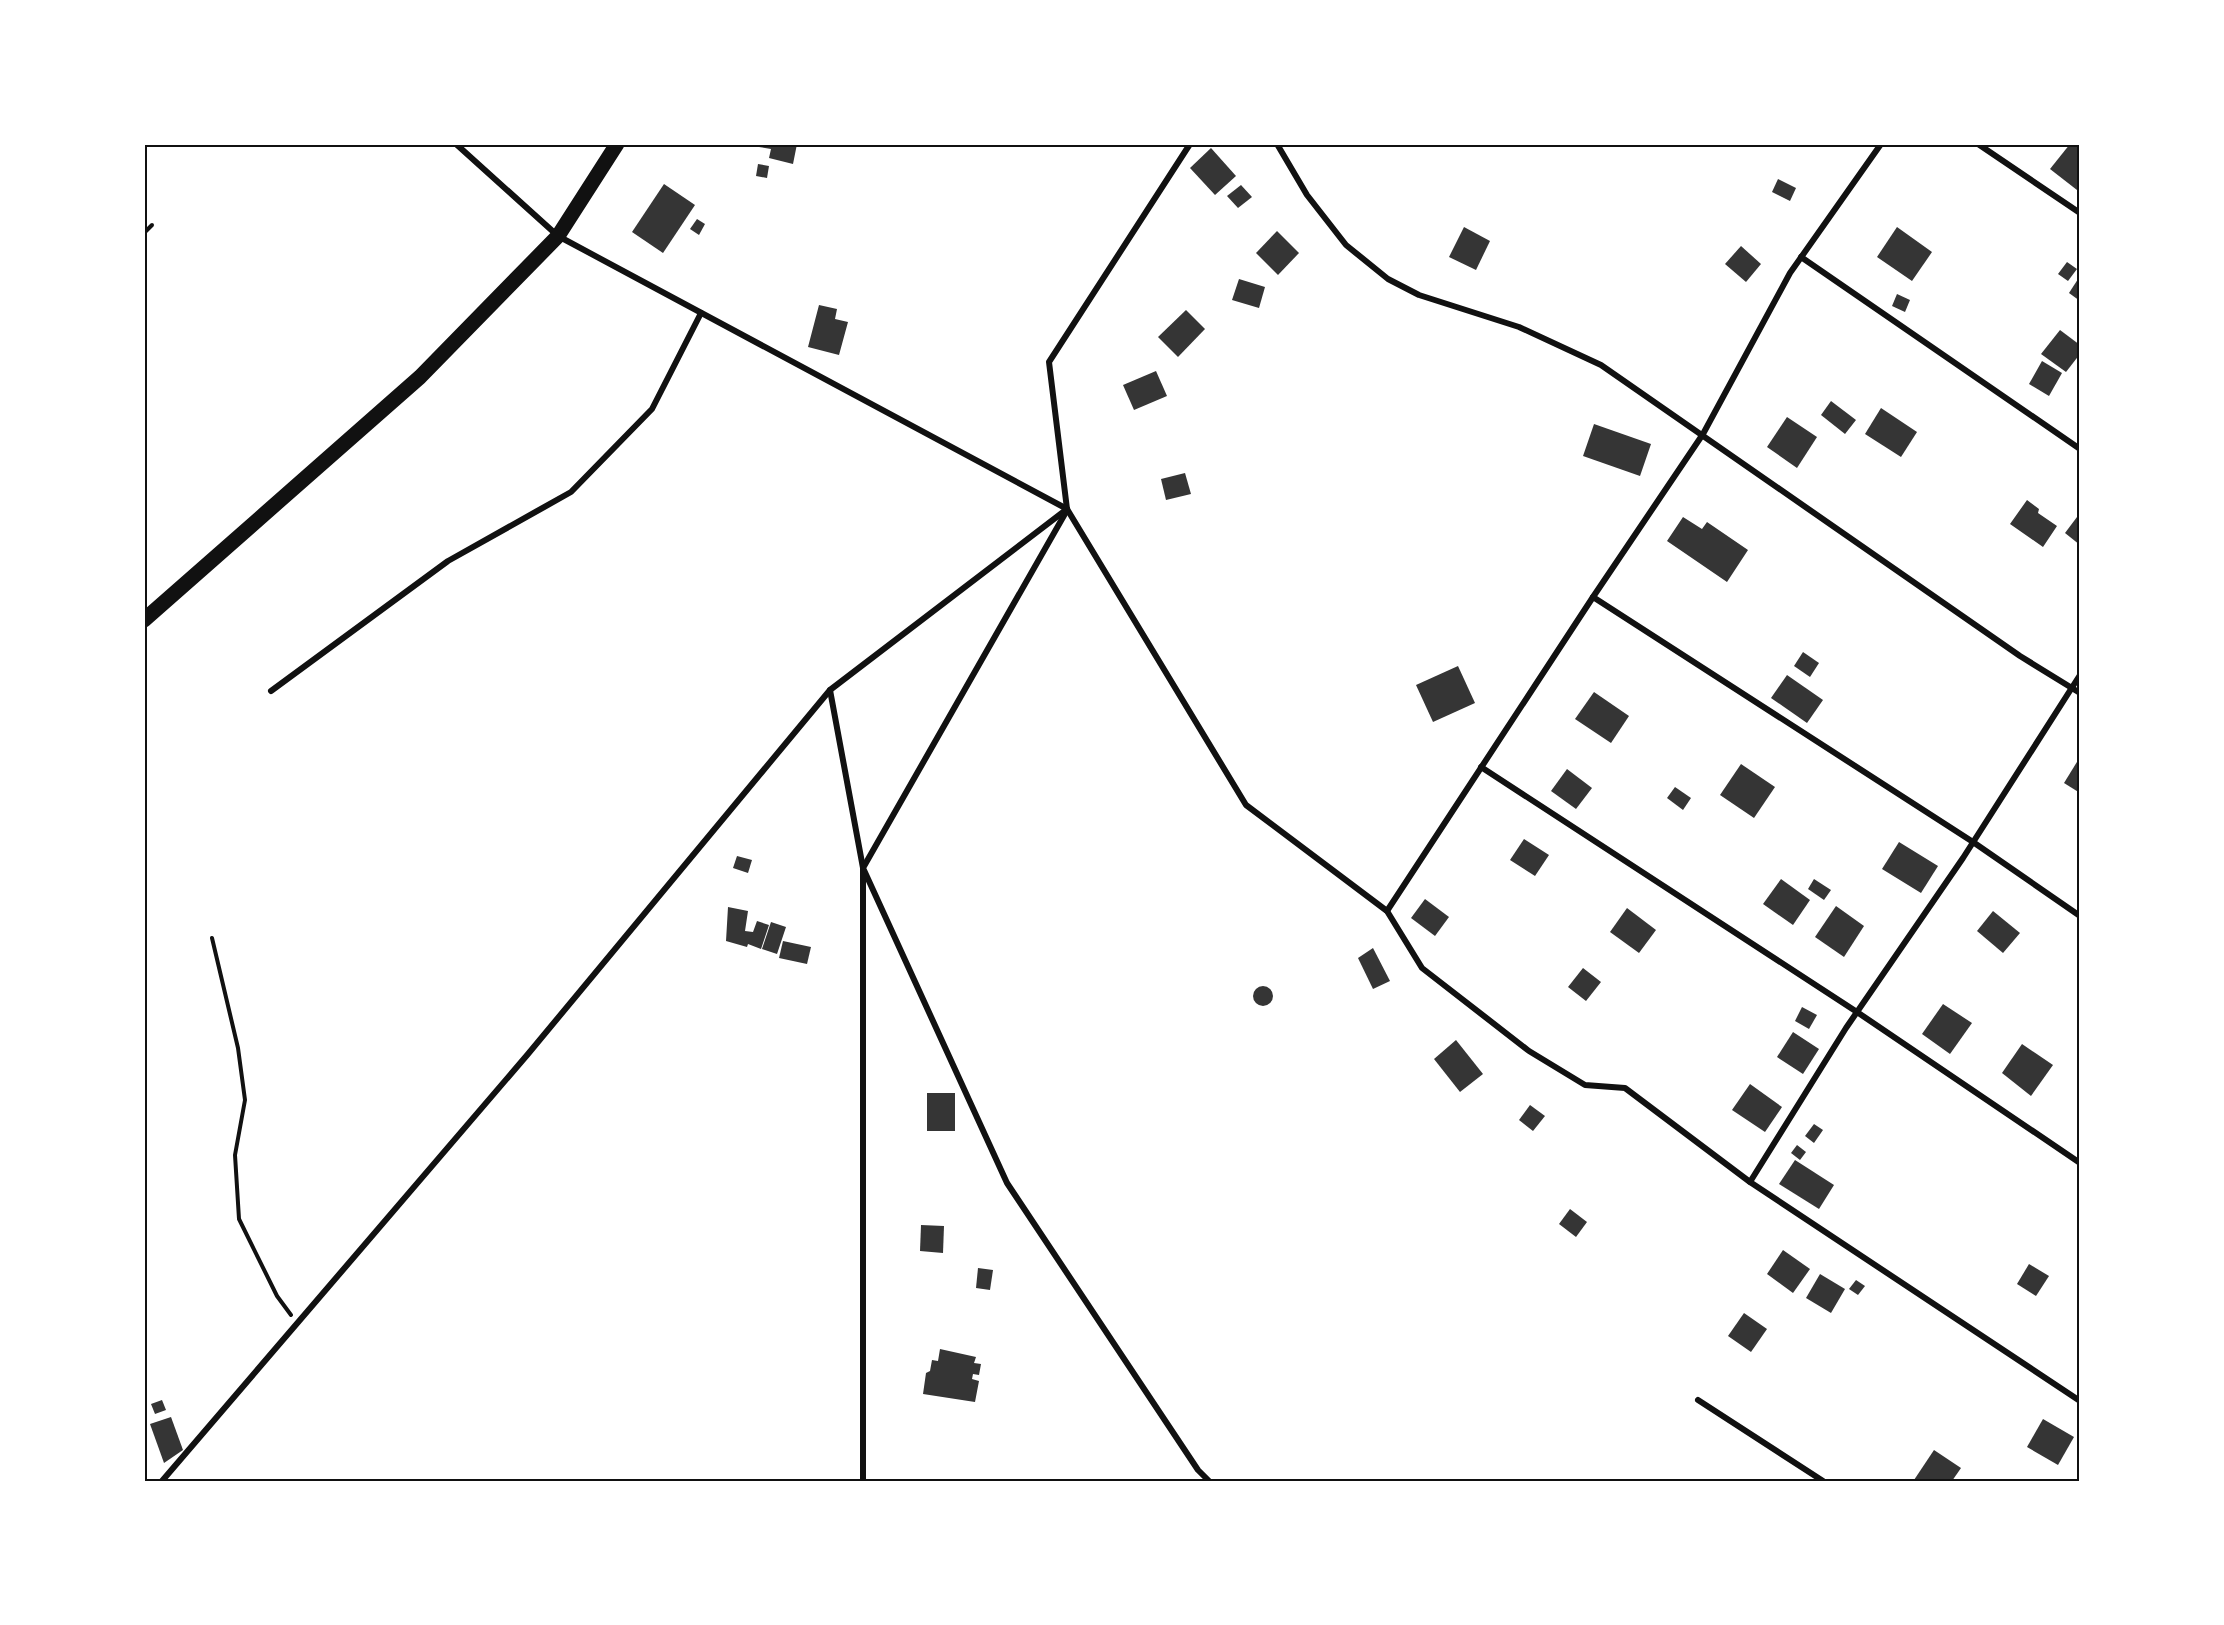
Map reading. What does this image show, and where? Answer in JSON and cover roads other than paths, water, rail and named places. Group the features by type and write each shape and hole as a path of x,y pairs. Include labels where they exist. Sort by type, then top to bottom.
{"highway":[{"path":"144,620 420,377 558,236 617,144"}],"street":[{"path":"456,144 558,236 1067,509"},
{"path":"1190,144 1049,362 1067,509 1246,805 1387,911 1422,968 1529,1051 1585,1085 1625,1088 1750,1182 2080,1401"},
{"path":"1277,144 1307,195 1346,244 1388,279 1419,295 1519,327 1601,365 2020,656 2080,693"},
{"path":"1387,911 1703,434 1790,273 1881,144"},
{"path":"1978,144 2080,213"},
{"path":"1801,257 2080,449"},
{"path":"271,691 448,561 571,492 651,409 701,313"},
{"path":"162,1481 528,1054 830,690 1067,509"},
{"path":"863,868 1067,509"},
{"path":"1593,597 1973,842 2080,916"},
{"path":"1750,1182 1857,1012 1973,842 2080,675"},
{"path":"830,690 863,868 863,1481"},
{"path":"1481,767 1857,1012 2080,1163"},
{"path":"863,868 1007,1183 1198,1470 1209,1481"},
{"path":"1698,1400 1824,1481"}]}
